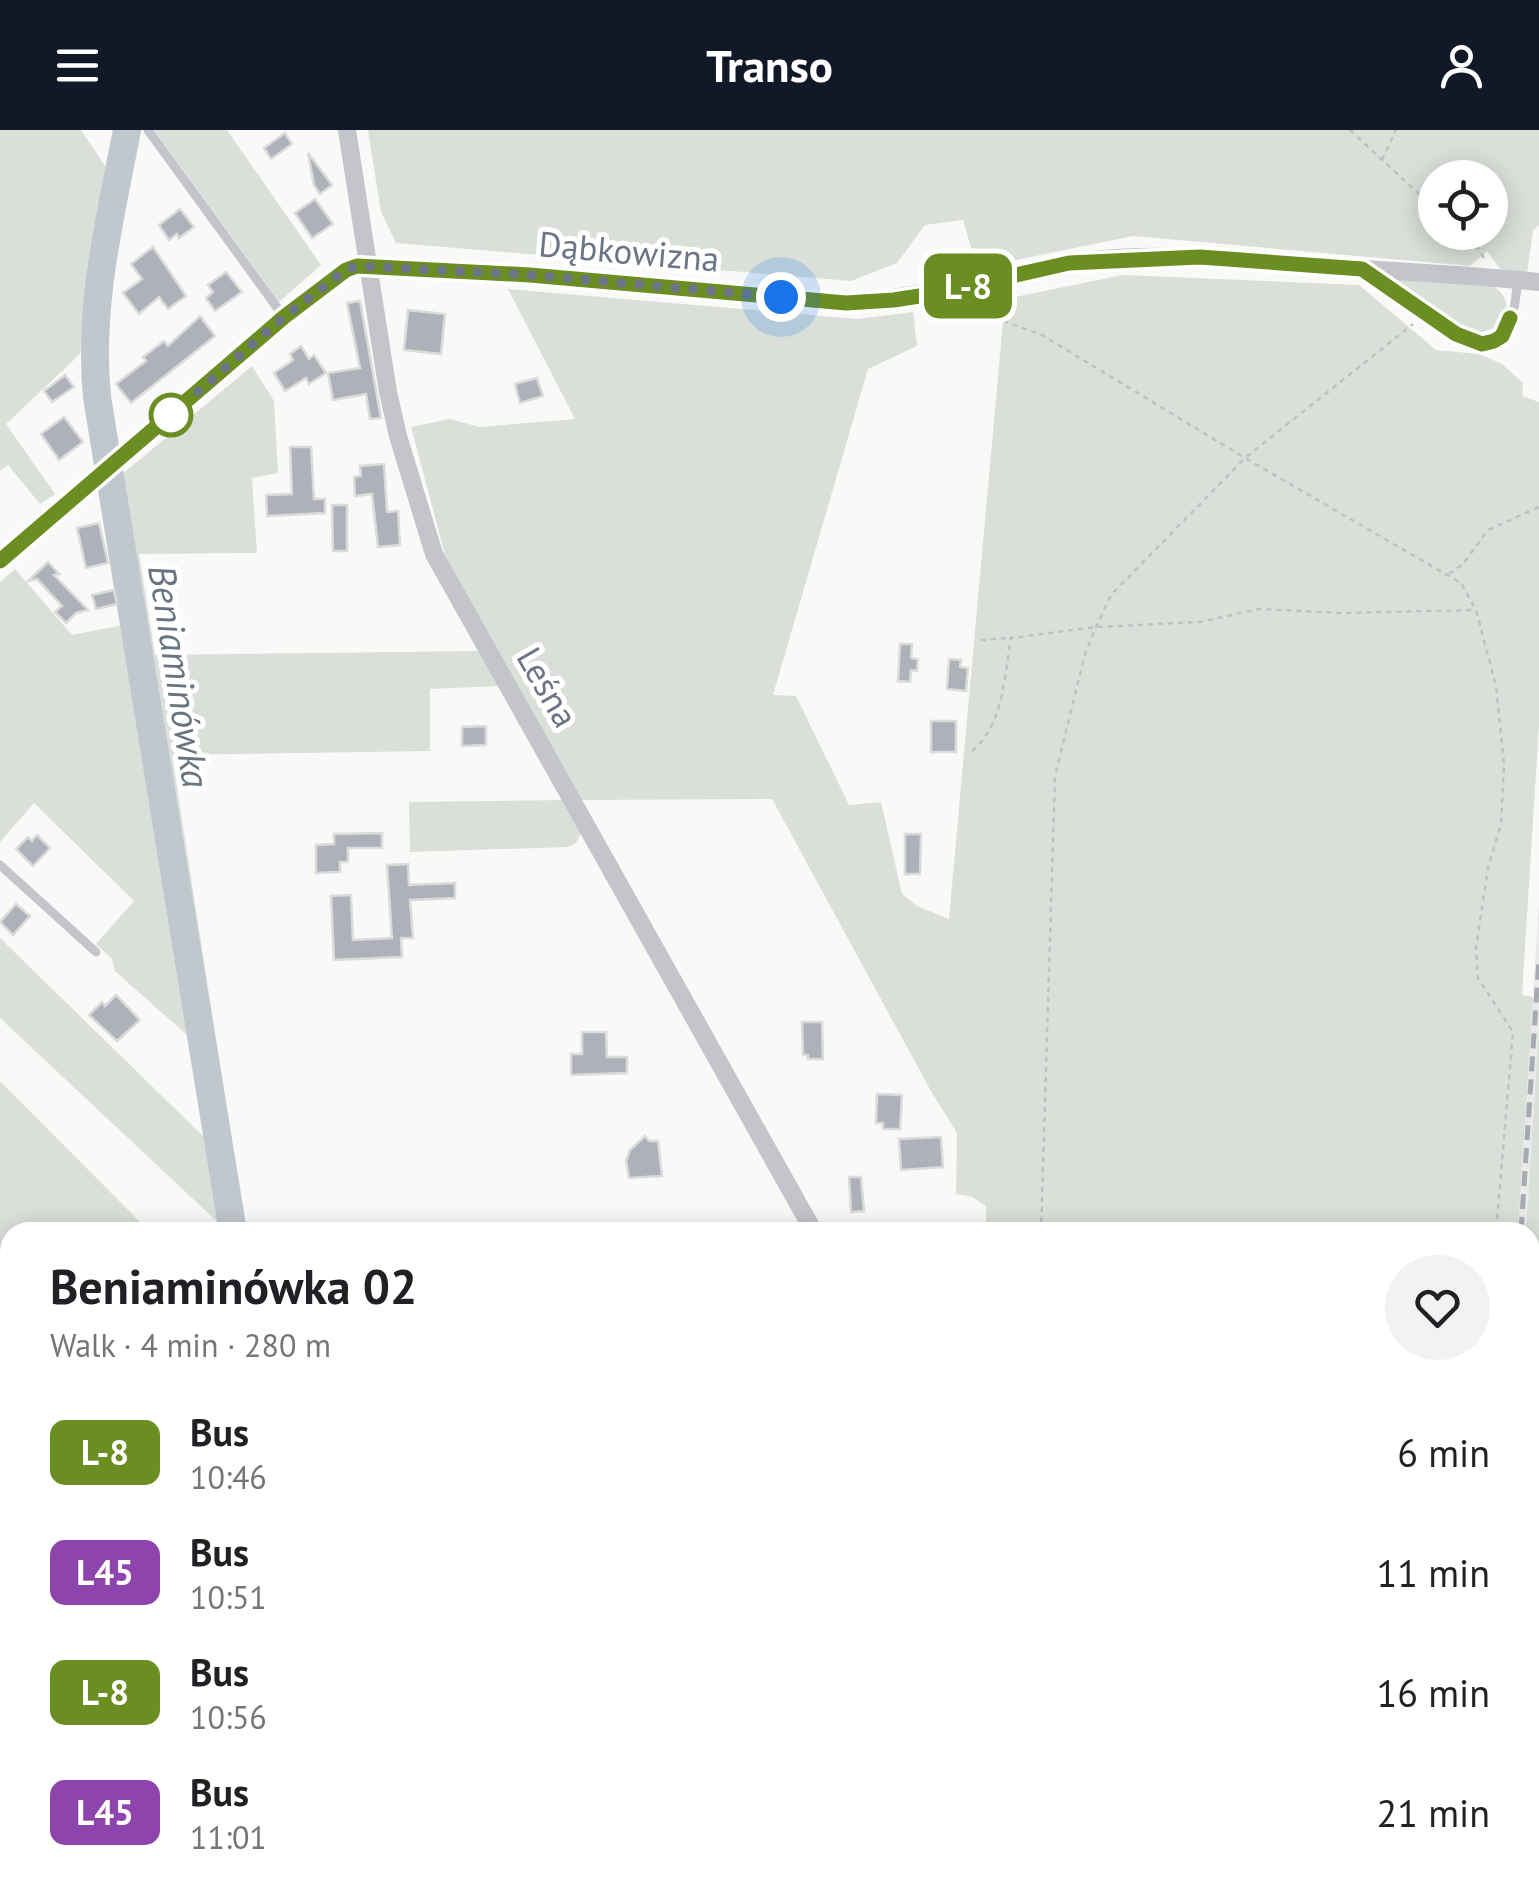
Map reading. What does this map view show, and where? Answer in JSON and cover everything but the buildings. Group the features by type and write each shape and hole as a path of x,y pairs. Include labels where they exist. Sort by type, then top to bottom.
{"street":[{"name":"Leśna","path":"347,130 394,422 434,554 808,1222"},
{"name":"Dąbkowizna","path":"368,266 549,276 846,303 932,294 1069,263 1116,258 1200,257 1362,269 1483,269 1539,282"},
{"path":"0,561 24,534 64,500 95,481 284,317 346,270 368,266"}],"lane":[{"path":"148,130 284,317"},
{"path":"1362,269 1456,334 1482,344 1502,336 1518,280"},
{"path":"0,866 96,952"}],"path":[{"path":"1350,130 1418,194"},
{"path":"1382,161 1396,130"},
{"path":"1479,250 1483,269"},
{"path":"932,294 1042,334 1461,583 1476,610 1496,686 1504,764 1505,796 1488,868 1476,948 1478,978 1513,1032 1497,1222"},
{"path":"1041,1222 1055,776 1085,654 1096,627 1111,595 1245,458 1427,314"},
{"path":"1448,575 1463,564 1488,530 1539,507"},
{"path":"980,640 1096,627 1200,622 1259,608 1344,614 1476,610"},
{"path":"972,751 988,735 995,720 1011,638"}],"shaded area":[{"path":"0,130 81,130 107,169 80,354 6,424 55,494 40,504 8,465 0,471"},
{"path":"154,130 227,130 321,265 279,302"},
{"path":"368,130 1539,130 1539,225 1533,230 1527,274 1500,269 1487,251 1470,266 1133,236 977,268 963,220 925,225 897,263 851,281 396,243 381,212"},
{"path":"1123,275 1359,285 1436,350 1479,354 1502,364 1523,383 1522,396 1539,402 1539,726 1522,995 1533,997 1519,1222 986,1222 986,1206 972,1197 956,1194 957,1133 772,799 582,800 445,555 411,427 450,419 479,427 575,419 508,289 858,319 913,312 917,346 868,369 773,695 796,696 849,805 881,802 902,894 917,906 949,919 1005,299"},
{"path":"1383,276 1488,284 1504,297 1505,314 1493,328 1472,333"},
{"path":"252,366 274,401 278,473 252,478 257,553 139,554 155,655 478,651 498,686 430,689 430,751 172,755 244,1222 218,1222 0,1018 0,938 205,1138 188,1036 115,971 112,959 96,944 134,901 34,803 0,842 0,582 15,569 72,635 123,625 102,491"},
{"path":"565,800 581,833 576,843 568,847 410,852 409,802"},
{"path":"1539,901 1539,1023 1527,1222 1519,1222"},
{"path":"1539,1023 1539,1222 1527,1222"},
{"path":"0,1081 140,1222 0,1222"}],"waterway":[{"name":"Beniaminówka","path":"127,130 98,296 97,397 231,1222"}],"railway":[{"path":"1522,1222 1539,958"}],"bus line":[{"name":"L-8","path":"0,561 284,317 346,270 357,266 530,275 846,303 932,294 1069,263 1200,257 1362,269 1456,334 1482,344 1502,336 1510,318"}],"route":[{"path":"171,415 284,317 346,270 357,266 530,275 781,297"}]}
